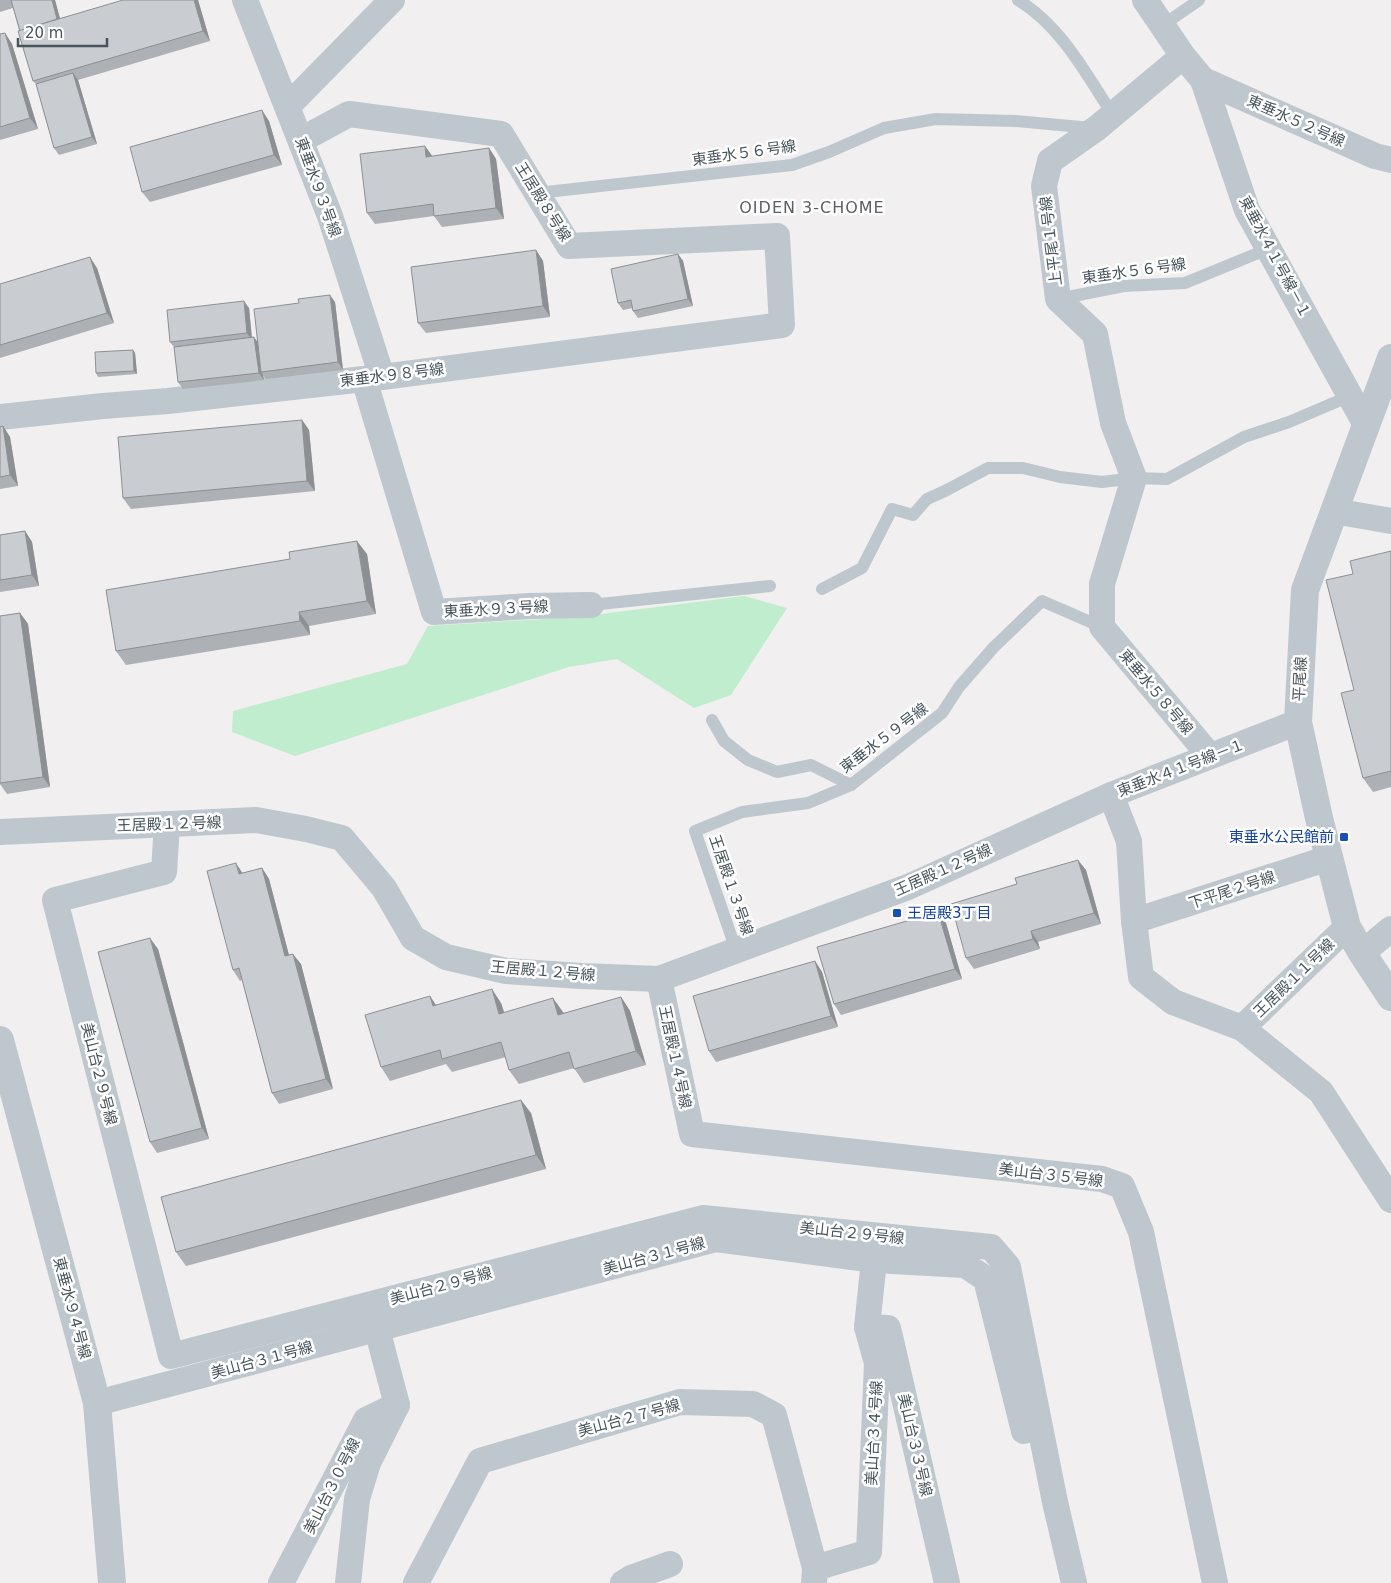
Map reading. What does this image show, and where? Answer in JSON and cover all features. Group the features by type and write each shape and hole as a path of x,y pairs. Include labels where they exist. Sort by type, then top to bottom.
{"street":[{"name":"東垂水９３号線","path":"245,0 330,216 434,612 530,606 591,606"},
{"path":"288,106 392,0"},
{"path":"1145,0 1182,56 1203,80"},
{"name":"上平尾１号線","path":"1134,478 1113,423 1095,334 1058,299 1044,186 1050,161 1105,122 1182,56"},
{"name":"東垂水５２号線","path":"1203,80 1375,156 1391,160"},
{"name":"東垂水４１号線－１","path":"1203,80 1247,210 1366,425"},
{"name":"王居殿８号線","path":"301,140 349,114 501,134 569,246 777,236 782,325"},
{"name":"東垂水９８号線","path":"0,417 168,401 373,378 782,325"},
{"name":"平尾線","path":"1389,369 1366,425 1305,590 1298,722 1347,927 1391,997"},
{"path":"1102,627 1102,584 1134,478"},
{"path":"1334,511 1391,521"},
{"name":"東垂水５８号線","path":"1102,627 1210,756"},
{"name":"東垂水４１号線－１","path":"1298,722 1111,795 1129,841 1134,921 1141,977 1172,1002 1242,1028 1321,1092 1391,1200"},
{"name":"王居殿１２号線","path":"0,832 256,820 306,829 342,838 384,888 413,938 446,957 506,971 658,979 908,886 1111,795"},
{"name":"美山台２９号線","path":"168,824 164,872 56,900 171,1356 703,1218 991,1248 1008,1267 1055,1502 1074,1583"},
{"name":"下平尾２号線","path":"1134,921 1329,858"},
{"name":"王居殿１１号線","path":"1242,1028 1347,927"},
{"path":"1362,953 1391,929"},
{"name":"王居殿１４号線","path":"658,979 692,1134"},
{"name":"東垂水９４号線","path":"0,1040 4,1067 97,1403 112,1583"},
{"name":"美山台３５号線","path":"692,1134 1102,1180 1122,1186 1141,1232 1215,1583"},
{"name":"美山台３１号線","path":"97,1403 716,1239 874,1260 965,1265 986,1279 1026,1440 1055,1502"},
{"name":"美山台３４号線","path":"815,1576 869,1552 878,1363 867,1327 874,1260"},
{"name":"美山台３３号線","path":"867,1327 888,1328 947,1583"},
{"path":"348,1583 357,1499 368,1463 397,1405 376,1329"},
{"name":"美山台２７号線","path":"416,1583 480,1461 680,1402 753,1404 774,1415 815,1576"},
{"name":"美山台３０号線","path":"281,1583 366,1420 397,1405"},
{"path":"623,1583 631,1578 670,1564"}],"lane":[{"path":"1018,0 1032,8 1061,37 1105,122"},
{"path":"1163,25 1199,0"},
{"name":"東垂水５６号線","path":"538,193 792,165 829,152 884,128 936,119 1105,122"},
{"name":"東垂水５６号線","path":"1058,299 1124,286 1185,284 1268,249"},
{"path":"822,589 862,568 892,509 913,515 927,499 988,468 1023,468 1102,482 1134,478 1167,479 1244,437 1289,422 1350,396"},
{"name":"東垂水９３号線","path":"591,606 770,586"},
{"name":"東垂水５９号線","path":"695,831 742,812 808,803 851,785 942,714 959,687 987,654 1042,601 1102,627"},
{"path":"712,720 724,741 748,760 777,772 811,766 851,785"},
{"name":"王居殿１３号線","path":"695,831 736,950"}],"green space":[{"path":"744,596 787,608 731,695 694,708 617,659 569,667 295,756 232,732 233,711 407,664 428,626 577,617"}],"building":[{"path":"11,0 52,0 57,19 20,31"},
{"path":"123,0 194,0 203,31 33,81 18,31"},
{"path":"5,33 30,118 0,127 0,34"},
{"path":"73,73 92,137 54,148 36,84"},
{"path":"262,110 274,155 142,192 130,147"},
{"path":"425,146 426,157 489,148 496,208 434,216 433,204 367,213 360,154"},
{"path":"536,250 543,306 418,323 411,267"},
{"path":"678,254 688,299 633,311 631,300 618,303 611,269"},
{"path":"90,257 107,313 0,345 0,284"},
{"path":"330,295 338,362 261,372 254,309 299,303 298,299"},
{"path":"244,301 247,333 170,342 167,310"},
{"path":"254,337 259,373 178,382 174,347"},
{"path":"133,350 134,371 96,373 95,352"},
{"path":"302,420 307,481 123,498 118,437"},
{"path":"3,426 10,475 0,477 0,427"},
{"path":"25,531 32,575 0,580 0,535"},
{"path":"357,541 367,601 299,612 300,621 116,651 106,590 290,559 289,552"},
{"path":"1391,551 1391,771 1363,778 1341,693 1354,690 1326,580 1353,574 1350,561"},
{"path":"20,613 43,777 0,783 0,616"},
{"path":"1078,860 1094,913 1031,931 1033,939 966,958 951,904 1017,884 1015,878"},
{"path":"236,863 239,874 262,868 285,956 293,954 326,1079 272,1093 239,968 233,970 207,871"},
{"path":"938,912 955,969 834,1004 817,947"},
{"path":"150,938 202,1128 150,1142 98,952"},
{"path":"815,961 831,1016 709,1051 693,996"},
{"path":"492,989 499,1014 553,998 558,1015 621,997 636,1051 574,1069 569,1052 509,1070 501,1042 442,1059 440,1050 381,1067 365,1015 430,996 433,1006"},
{"path":"521,1100 536,1155 176,1252 161,1197"}],"place":[{"name":"東垂水公民館前","path":"1344,837"},
{"name":"王居殿3丁目","path":"897,913"}],"district":[{"name":"OIDEN 3-CHOME","path":"812,207"}]}
